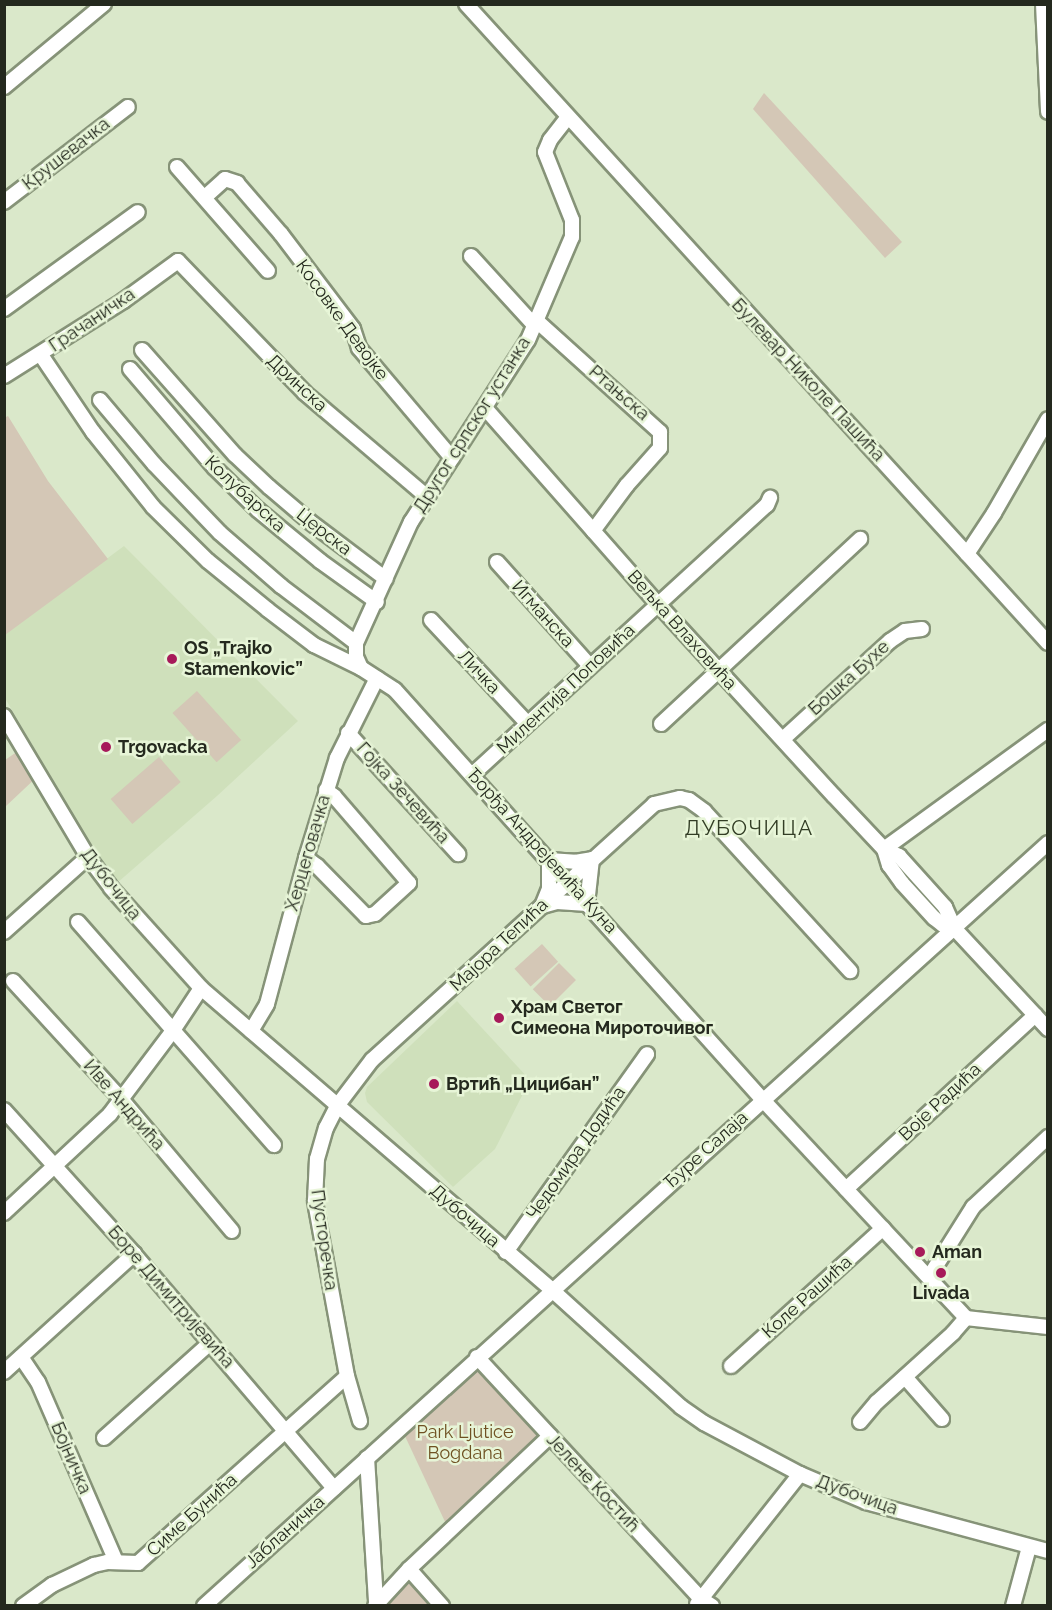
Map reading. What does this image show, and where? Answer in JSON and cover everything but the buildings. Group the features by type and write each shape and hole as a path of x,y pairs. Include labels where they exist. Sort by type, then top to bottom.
{"street":[{"path":"4,87 104,4"},
{"name":"Булевар Николе Пашића","path":"466,4 1047,643"},
{"path":"1043,4 1047,112"},
{"name":"Крушевачка","path":"4,201 128,107"},
{"name":"Другог српског устанка","path":"356,644 426,496 485,408 536,323 573,231 567,206 545,152 550,140 568,117"},
{"name":"Косовке Девојке","path":"177,167 268,272"},
{"name":"Косовке Девојке","path":"205,197 225,179 237,183 280,234 353,329 359,348 452,458"},
{"path":"4,309 138,212"},
{"name":"Ртањска","path":"471,256 536,323 660,432 660,448 627,485 593,531"},
{"name":"Грачаничка","path":"4,376 41,355 123,301 178,261"},
{"name":"Дринска","path":"178,261 305,393 426,496"},
{"name":"Церска","path":"142,350 235,455 269,487 386,579"},
{"name":"Ђорђа Андрејевића Куна","path":"41,355 121,468 153,507 208,561 314,645 361,668 395,690 473,774 762,1099 966,1318"},
{"name":"Колубарска","path":"130,369 215,468 258,510 320,561 377,602"},
{"path":"100,400 154,464 212,525 281,586 356,644 356,657 361,668"},
{"name":"Вељка Влаховића","path":"485,408 658,604 884,849 889,865 902,883 934,918 955,928 1047,1029"},
{"path":"967,554 994,513 1047,419"},
{"name":"Милентија Поповића","path":"473,774 767,505 770,498"},
{"path":"661,724 860,539"},
{"name":"Игманска","path":"496,562 590,666"},
{"name":"Личка","path":"431,620 527,723"},
{"name":"Бошка Бухе","path":"783,739 890,641 905,631 922,629"},
{"name":"Херцеговачка","path":"251,1031 267,1004 326,790 348,733 377,678"},
{"name":"Дубочица","path":"6,723 88,857 125,904 201,987 552,1290 681,1407 704,1423 800,1474 866,1502 1047,1551"},
{"path":"884,849 1047,730"},
{"name":"Гојка Зечевића","path":"348,733 458,854"},
{"path":"306,858 317,866 366,916 375,914 409,883 334,796 326,790"},
{"name":"Мајора Тепића","path":"337,1106 372,1060 654,804 670,798 689,800 704,811 850,971"},
{"name":"Ђуре Салаја","path":"367,1458 1047,843"},
{"path":"4,932 88,857"},
{"path":"592,859 587,904 557,902 542,906 550,883 549,861 575,862 592,859"},
{"path":"78,922 274,1144"},
{"name":"Иве Андрића","path":"13,981 122,1100 232,1231"},
{"path":"4,1213 56,1167 122,1100 174,1029 201,987"},
{"name":"Воје Радића","path":"846,1189 1035,1015"},
{"name":"Чедомира Додића","path":"506,1252 646,1054"},
{"name":"Пусторечка","path":"337,1106 326,1128 317,1159 315,1202 347,1376 360,1421"},
{"name":"Боре Димитријевића","path":"4,1110 134,1254 334,1488"},
{"path":"929,1277 973,1207 1047,1137"},
{"name":"Коле Рашића","path":"731,1366 884,1228"},
{"path":"4,1372 134,1254"},
{"path":"860,1422 871,1408 953,1333 966,1318 1047,1327"},
{"path":"104,1438 210,1343"},
{"name":"Бојничка","path":"21,1357 39,1382 116,1561"},
{"name":"Јелене Костић","path":"477,1357 703,1603"},
{"path":"286,1430 347,1376"},
{"path":"905,1377 942,1419"},
{"name":"Симе Бунића","path":"23,1605 52,1585 94,1566 116,1561 123,1564 138,1563 286,1430"},
{"path":"375,1604 550,1436"},
{"path":"367,1458 375,1604"},
{"name":"Јабланичка","path":"204,1605 367,1458"},
{"path":"703,1603 800,1474"},
{"path":"1013,1605 1029,1547"},
{"path":"409,1569 442,1605"}],"shaded area":[{"path":"124,546 298,721 217,796 117,883 92,847 5,698 4,635"},
{"path":"457,1001 530,1080 495,1149 453,1187 367,1102 365,1093 367,1087"}],"green space":[{"path":"764,93 902,242 885,258 753,109"},
{"path":"8,416 48,481 108,559 5,635 4,418"},
{"path":"197,691 241,740 217,762 172,713"},
{"path":"24,747 39,775 5,807 5,760"},
{"path":"159,757 181,782 132,824 111,799"},
{"path":"542,944 558,962 531,987 515,969"},
{"path":"559,963 576,980 550,1006 533,989"},
{"name":"Park Ljutice Bogdana","path":"479,1366 543,1435 447,1526 404,1434"},
{"path":"403,1581 412,1581 434,1606 386,1606 388,1596"}],"place":[{"name":"OS „Trajko Stamenkovic”","path":"172,659"},
{"name":"Trgovacka","path":"106,747"},
{"name":"Храм Светог Симеона Мироточивог","path":"499,1018"},
{"name":"Вртић „Цицибан”","path":"434,1084"},
{"name":"Aman","path":"920,1252"},
{"name":"Livada","path":"941,1273"}],"district":[{"name":"ДУБОЧИЦА","path":"749,828"}]}
